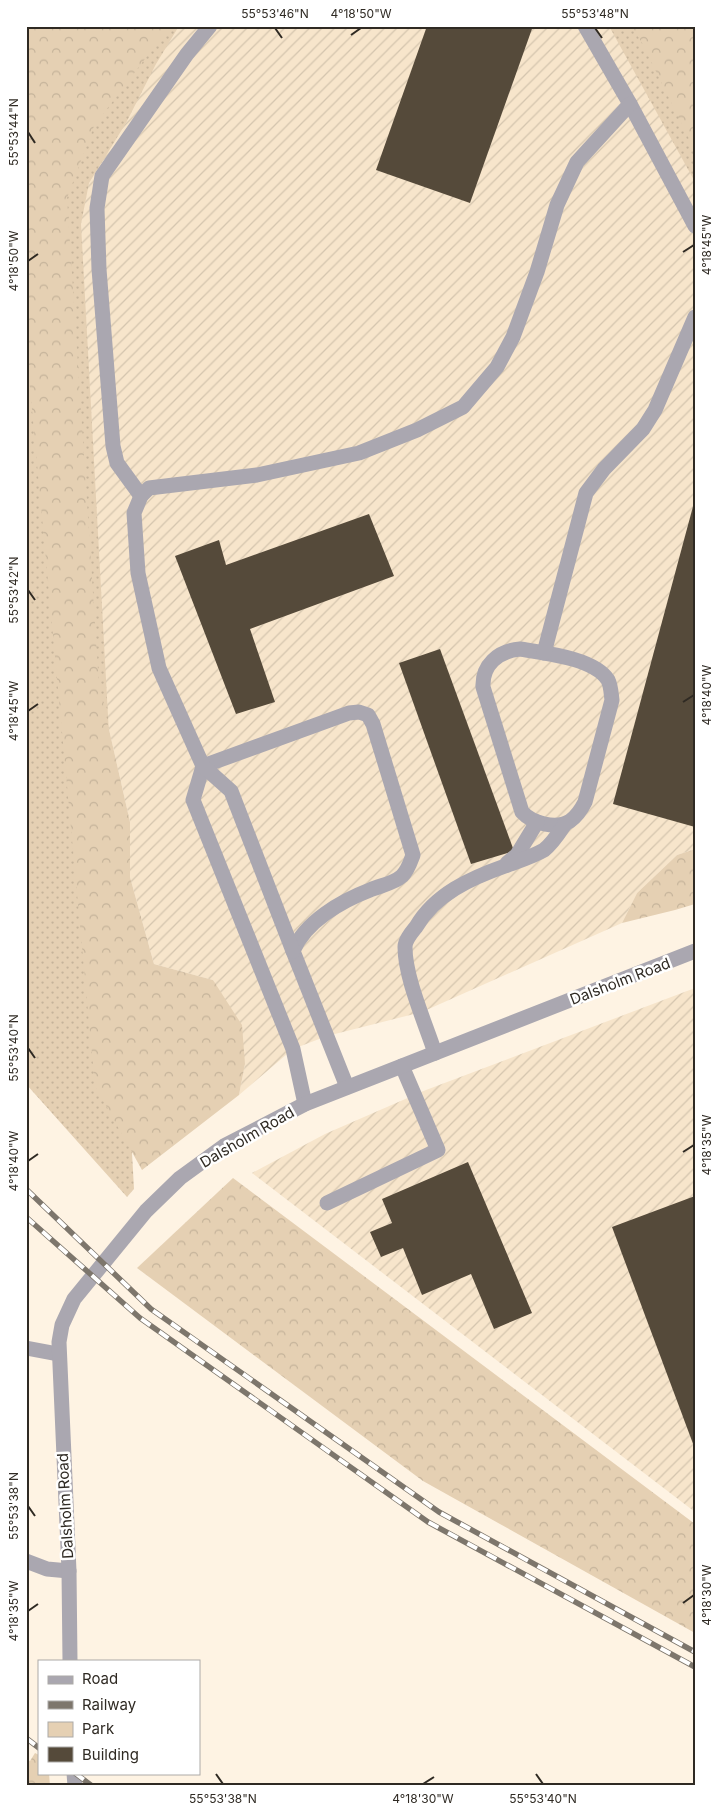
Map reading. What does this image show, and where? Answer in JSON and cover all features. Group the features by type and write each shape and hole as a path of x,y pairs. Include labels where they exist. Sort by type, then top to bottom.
{"street":[{"path":"141,496 117,463 113,446 99,268 97,208 102,176 187,54 210,26"},
{"path":"585,26 630,104 695,226"},
{"path":"347,1087 231,791 203,766 159,668 138,573 134,513 141,496 149,488 257,475 359,453 418,430 463,407 497,367 513,338 537,272 558,205 576,162 630,104"},
{"path":"544,653 586,494 604,469 643,430 655,410 695,317"},
{"path":"435,1053 410,978 405,945 419,921 434,904 456,888 478,876 544,850 555,840 565,824 577,816 584,802 612,700 608,681 592,666 520,648 510,650 500,654 486,668 482,676 483,687 522,812 528,818 537,822 565,824"},
{"path":"203,766 340,715 359,712 368,714 373,724 413,856 403,875 394,881 372,889 337,906 306,929 293,951"},
{"path":"203,766 193,800 293,1049 305,1104"},
{"path":"502,867 517,855 537,822"},
{"name":"Dalsholm Road","path":"70,1660 58,1348 62,1325 74,1299 146,1211 162,1194 224,1146 305,1104 695,952"},
{"path":"327,1203 438,1150 402,1066"},
{"path":"26,1348 58,1348"},
{"path":"26,1561 47,1569 68,1572"}],"shaded area":[{"path":"170,26 631,26 695,151 695,849 677,855 637,893 622,923 422,1012 327,1036 293,1049 239,1095 245,1064 213,980 154,964 130,877 130,822 99,685 67,198"},
{"path":"695,988 695,1512 252,1173 325,1134 426,1090"}],"green space":[{"path":"26,26 179,26 156,64 126,123 89,183 81,224 134,1189 127,1197 26,1084"},
{"path":"26,26 170,26 94,126 67,198 99,685 130,822 130,877 154,964 213,980 242,1025 245,1064 239,1095 142,1170 95,1086 26,345"},
{"path":"609,26 695,26 695,182"},
{"path":"631,26 695,26 695,151 641,41"},
{"path":"695,849 695,904 622,923 637,893 677,855"},
{"path":"233,1178 695,1524 695,1633 423,1481 137,1268"},
{"path":"35,1753 38,1754 38,1774 49,1774 50,1786 26,1786 26,1759 30,1761"}],"building":[{"path":"427,26 533,26 470,203 376,170"},
{"path":"695,499 695,827 613,804"},
{"path":"369,514 394,576 250,629 275,702 236,714 175,556 219,540 226,565"},
{"path":"440,649 514,851 471,864 399,663"},
{"path":"468,1162 532,1313 494,1329 471,1274 422,1295 403,1248 381,1257 370,1232 392,1223 382,1199"},
{"path":"695,1196 695,1449 612,1227"}],"railway":[{"path":"26,1189 151,1309 439,1512 695,1652"},
{"path":"26,1217 140,1318 428,1522 695,1667"},
{"path":"26,1738 38,1747"},
{"path":"76,1774 92,1786"}]}
